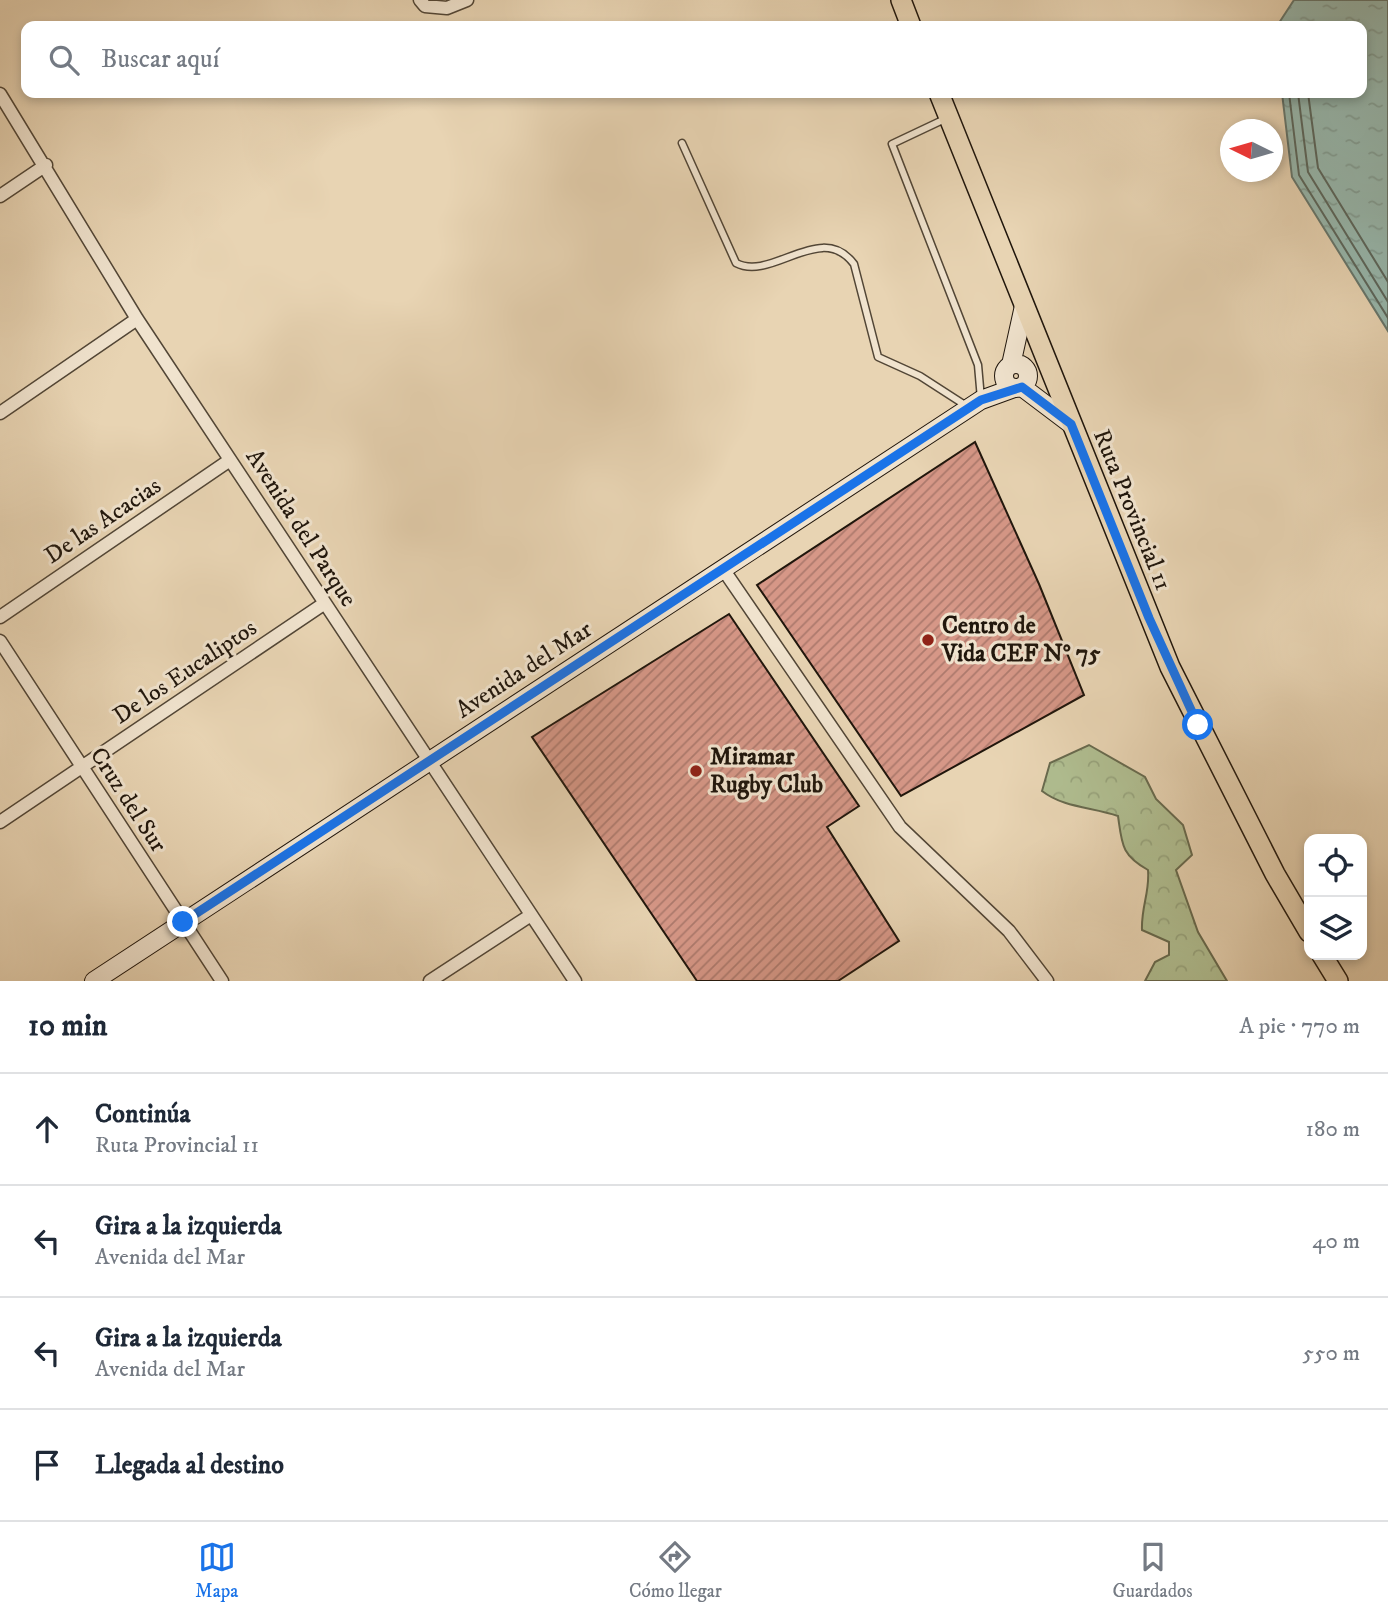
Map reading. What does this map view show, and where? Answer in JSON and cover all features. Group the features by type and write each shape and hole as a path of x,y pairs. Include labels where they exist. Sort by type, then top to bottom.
{"main road":[{"path":"901,0 909,21"},
{"name":"Ruta Provincial 11","path":"941,98 1170,667 1275,874 1304,923"},
{"name":"Avenida del Mar","path":"94,981 1018,376 1024,306"},
{"path":"1046,361 1018,376 1071,424"},
{"path":"1325,960 1338,981"}],"street":[{"path":"420,0 425,6 447,8 467,0"},
{"name":"Avenida del Parque","path":"0,94 46,165 137,319 575,981"},
{"path":"0,196 46,165"},
{"path":"0,413 137,319"},
{"name":"De las Acacias","path":"0,617 230,460"},
{"path":"723,569 900,827 1009,931 1047,981"},
{"name":"De los Eucaliptos","path":"0,822 325,603"},
{"name":"Cruz del Sur","path":"0,641 222,981"},
{"path":"430,981 531,915"}],"lane":[{"path":"682,142 736,263 746,268 756,268 808,249 828,249 848,256 854,264 878,357 975,404 978,365 892,144 948,117"}],"green space":[{"path":"1089,745 1145,777 1156,799 1183,825 1192,855 1176,870 1198,932 1227,981 1145,981 1155,962 1169,955 1169,942 1142,930 1148,870 1132,859 1124,848 1118,816 1069,804 1042,791 1050,763"}],"water":[{"path":"1294,0 1388,0 1388,331 1292,177 1283,98 1367,98 1367,21 1280,21"}],"building":[{"name":"Centro de Vida CEF N° 75","path":"975,442 1039,584 1084,695 901,796 757,585"},
{"name":"Miramar Rugby Club","path":"729,614 859,806 827,827 899,941 838,981 697,981 532,737"}],"place":[{"name":"Centro de Vida CEF N° 75","path":"928,640"},
{"name":"Miramar Rugby Club","path":"696,771"}],"route":[{"path":"183,922 981,400 1014,388 1022,387 1071,424 1149,618 1198,725"}]}
